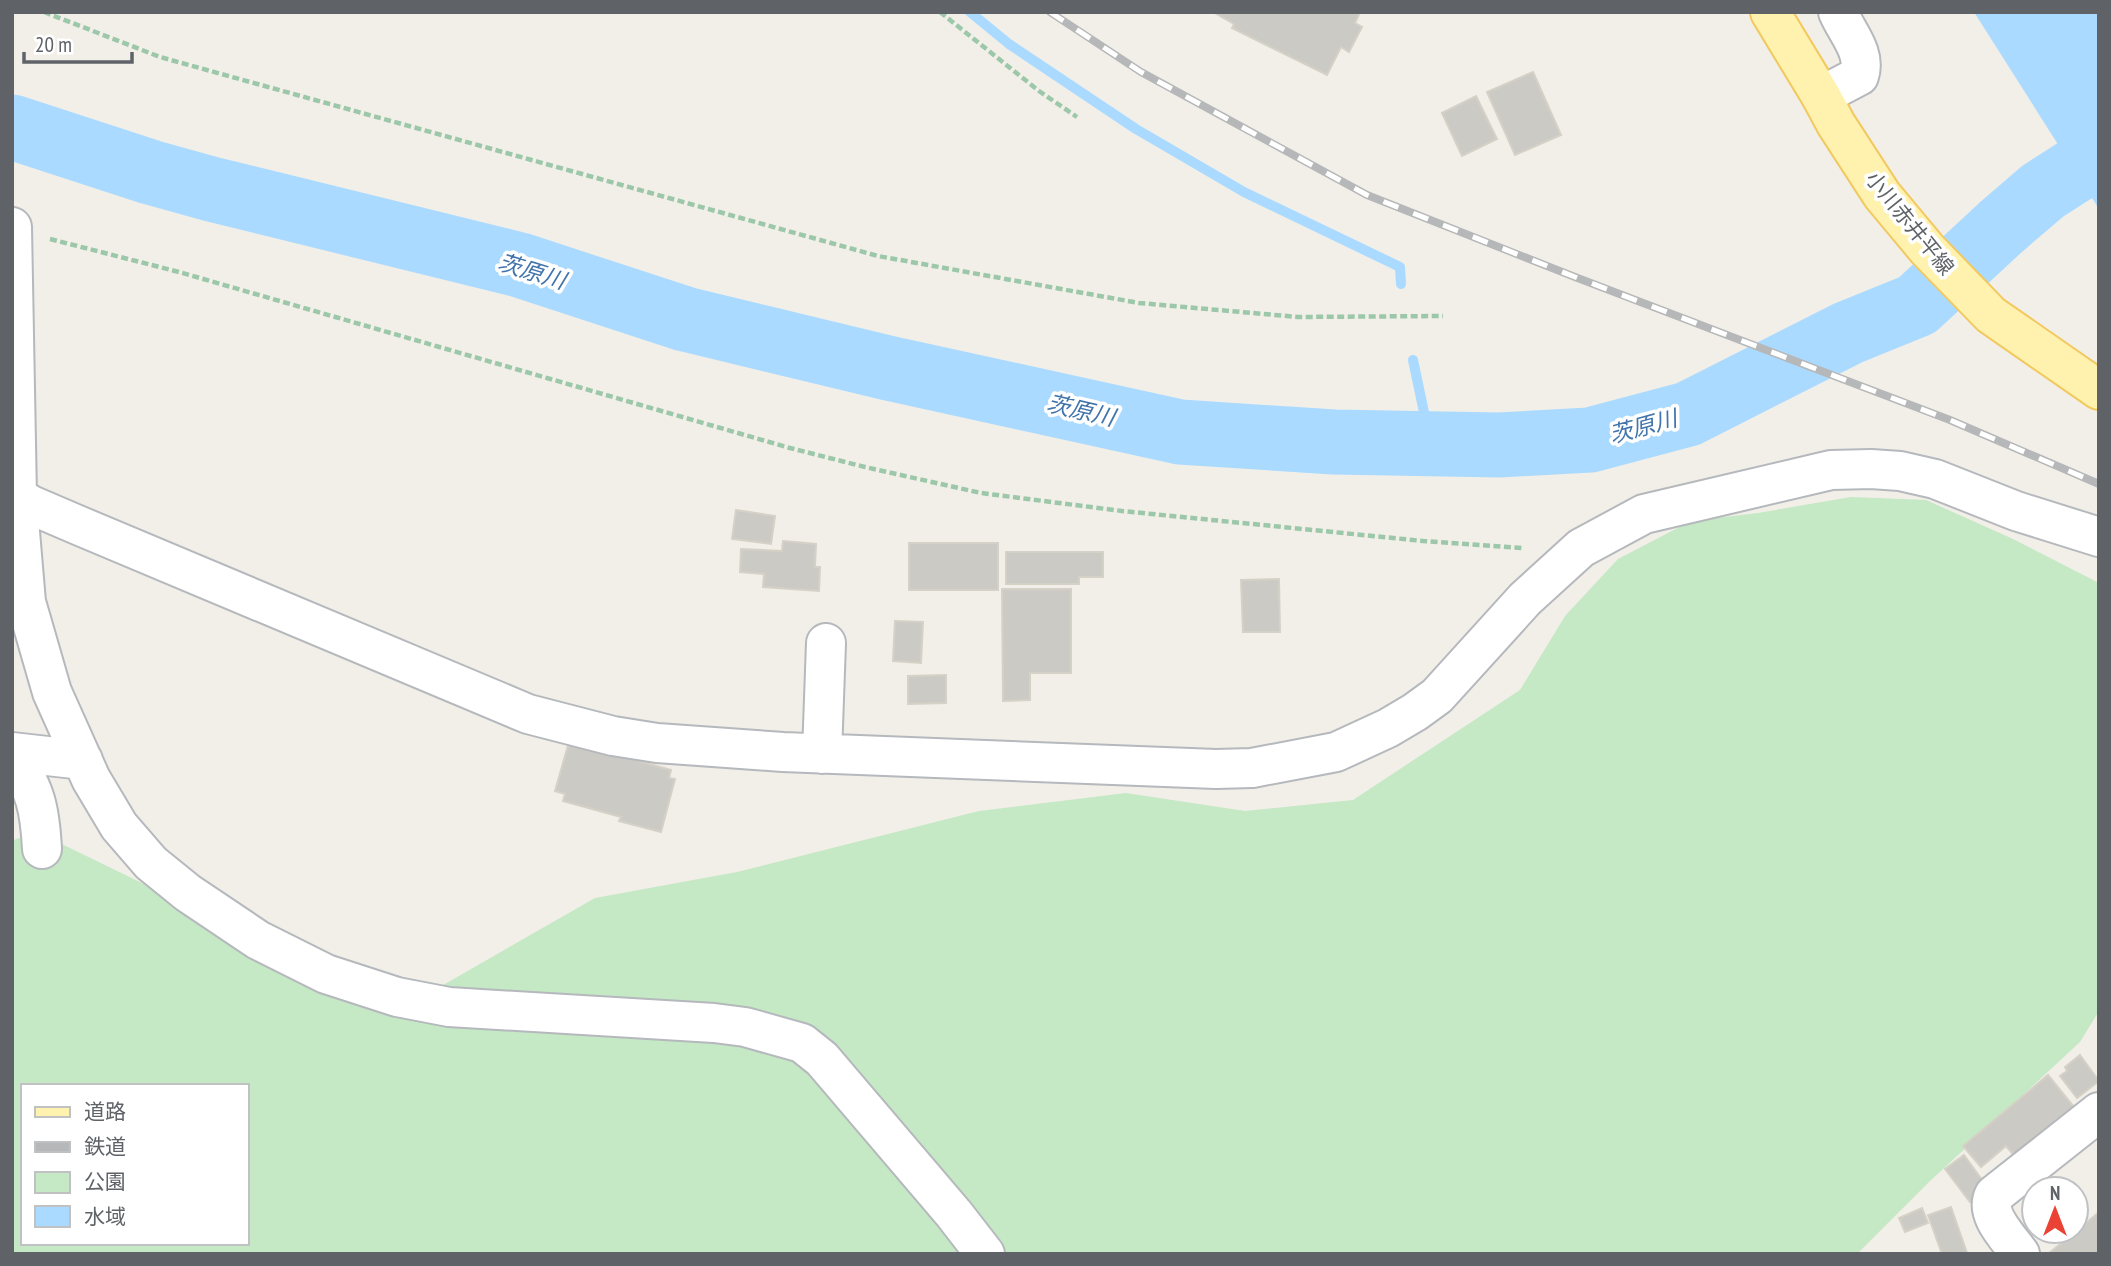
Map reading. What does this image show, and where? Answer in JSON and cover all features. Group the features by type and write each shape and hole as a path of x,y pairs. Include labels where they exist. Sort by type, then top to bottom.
{"main road":[{"name":"小川赤井平線","path":"1770,12 1882,195 1927,248 1991,315 2084,381"}],"street":[{"path":"1829,110 1861,71 1862,57 1838,12"},
{"path":"12,229 15,496 29,613 52,692 91,779 119,825 151,863 188,893 257,940 326,974 397,997 449,1007 714,1023 745,1027 803,1043 822,1059 985,1254"},
{"path":"15,496 80,526 528,714 613,736 657,743 822,754 1216,769 1252,768 1336,752 1388,728 1437,696 1525,599 1581,548 1644,514 1831,470 1871,469 1900,471 1935,480 2016,511 2099,537"},
{"path":"822,754 825,643"},
{"path":"12,755 83,760"},
{"path":"12,755 28,781 40,812 42,849"},
{"path":"2020,1254 1993,1215 1990,1202 1994,1195 2099,1112"}],"path":[{"path":"44,12 160,57 878,256 1139,303 1298,317 1443,316"},
{"path":"940,12 1039,91 1077,117"},
{"path":"12,229 126,257 790,448 981,493 1122,511 1423,541 1531,548 1572,556"}],"green space":[{"path":"1851,497 1926,500 2013,539 2099,583 2099,1011 2080,1042 1929,1182 1857,1254 12,1254 12,841 35,831 146,885 389,1016 595,898 737,872 979,811 1126,793 1245,811 1353,800 1520,690 1565,616 1618,559 1691,521"}],"water":[{"path":"1974,12 2099,12 2099,209"}],"building":[{"path":"1213,12 1360,12 1355,23 1362,27 1349,52 1341,47 1327,75 1232,28 1234,24"},
{"path":"1533,72 1561,135 1515,155 1487,92"},
{"path":"1476,96 1497,139 1462,156 1442,113"},
{"path":"736,510 775,516 771,544 732,539"},
{"path":"783,541 816,544 815,567 820,567 819,591 763,587 764,574 740,572 741,549 782,551"},
{"path":"909,543 998,543 998,590 909,590"},
{"path":"1006,552 1103,552 1103,577 1079,577 1079,584 1006,584"},
{"path":"1279,579 1280,632 1243,632 1241,580"},
{"path":"1002,589 1071,589 1071,673 1030,673 1030,700 1003,701"},
{"path":"895,621 923,622 921,663 893,661"},
{"path":"946,675 946,703 908,704 908,676"},
{"path":"569,742 671,770 669,778 675,779 661,832 619,821 621,817 563,801 565,794 555,791"},
{"path":"2080,1055 2099,1081 2077,1098 2060,1076 2067,1071 2065,1067"},
{"path":"2048,1075 2083,1118 2024,1167 2006,1146 1981,1167 1963,1146"},
{"path":"1964,1155 1988,1188 1970,1202 1945,1169"},
{"path":"1951,1207 1967,1253 1964,1254 1942,1254 1928,1215"},
{"path":"1922,1208 1928,1223 1905,1232 1899,1218"},
{"path":"2099,1212 2099,1254 2048,1254 2059,1245 2090,1245 2090,1219"}],"waterway":[{"path":"970,12 1009,44 1136,129 1244,192 1400,267 1401,284"},
{"name":"茨原川","path":"12,127 211,189 520,265 685,319 888,368 1180,432 1334,442 1499,445 1590,440 1688,414 1848,333 1917,305 2043,191 2082,166 2099,149"},
{"path":"1413,360 1425,417 1499,445"}],"railway":[{"path":"1050,12 1141,72 1367,195 1950,420 2099,484"}]}
